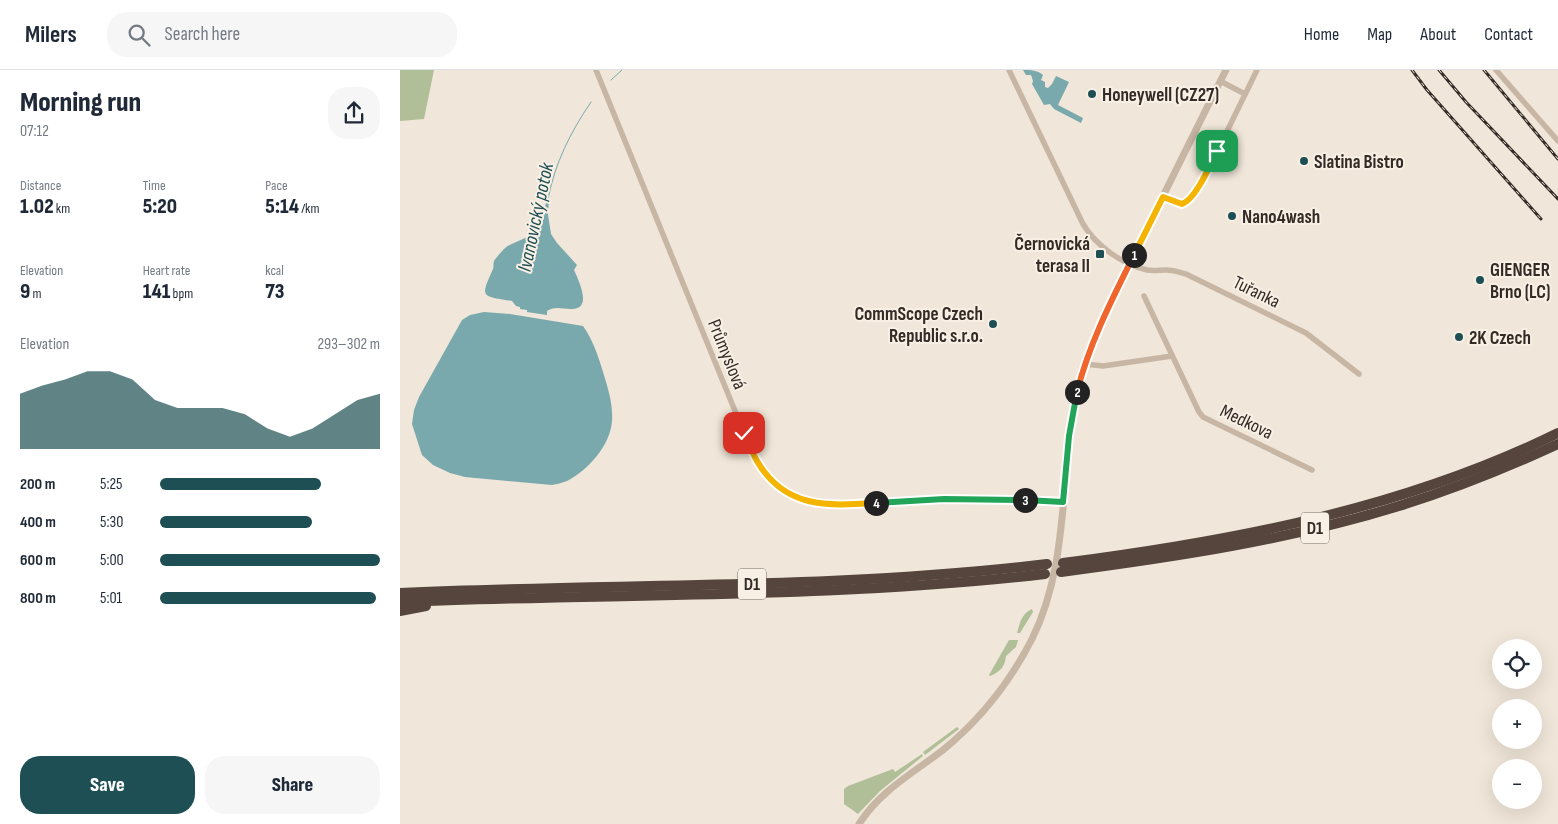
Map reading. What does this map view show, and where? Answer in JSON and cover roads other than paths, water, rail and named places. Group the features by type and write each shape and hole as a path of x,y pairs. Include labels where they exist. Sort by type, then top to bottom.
{"highway":[{"name":"D1","path":"1558,433 1468,472 1425,488 1369,505 1301,522 1215,540 1062,567 1189,554 1341,522 1397,507 1449,490 1558,444"},
{"name":"D1","path":"400,592 796,583 1046,569 937,585 786,593 400,602"},
{"path":"400,611 428,605 486,603 514,598"}],"street":[{"name":"Průmyslová","path":"596,70 744,433 757,462 775,483 799,498 828,505 966,498 1063,502"},
{"name":"Tuřanka","path":"1009,70 1087,230 1096,241 1114,255 1130,263 1148,270 1172,270 1186,274 1306,333 1359,374"},
{"path":"859,824 880,798 956,739 975,721 996,698 1010,678 1034,636 1051,590 1059,546 1071,424 1085,364 1097,332 1130,263 1226,70"},
{"path":"1163,197 1182,204 1190,199 1209,168 1257,70"},
{"path":"1496,70 1558,141"},
{"path":"1220,81 1245,94"},
{"name":"Medkova","path":"1144,296 1203,417 1312,470"},
{"path":"1085,364 1103,366 1172,356"}],"water":[{"path":"1023,70 1041,73 1043,75 1041,80 1045,82 1045,87 1048,88 1056,76 1069,82 1058,105 1083,118 1081,123 1054,109 1050,104 1044,105 1032,84 1031,75 1026,75"},
{"path":"547,199 549,199 548,215 551,234 577,265 574,270 581,287 583,300 578,308 553,309 547,311 547,315 527,312 527,310 520,309 512,301 494,298 486,294 485,291 494,261 508,246 527,237 534,231"},
{"path":"484,312 510,314 583,326 590,337 608,390 612,408 612,421 607,439 597,456 583,470 567,481 552,485 465,477 450,473 433,465 422,455 412,424 414,410 419,397 462,320 470,315"}],"waterway":[{"name":"Ivanovický potok","path":"611,80 622,70"},
{"name":"Ivanovický potok","path":"548,199 564,149 576,125 591,102"}],"railway":[{"path":"1412,70 1427,90 1541,219"},
{"path":"1439,70 1466,102 1558,199"},
{"path":"1484,70 1558,159"}],"place":[{"name":"Honeywell (CZ27)","path":"1092,94"},
{"name":"Slatina Bistro","path":"1304,161"},
{"name":"Nano4wash","path":"1232,216"},
{"name":"Černovická terasa II","path":"1100,254"},
{"name":"GIENGER Brno (LC)","path":"1480,280"},
{"name":"CommScope Czech Republic s.r.o.","path":"993,324"},
{"name":"2K Czech","path":"1459,337"}]}
